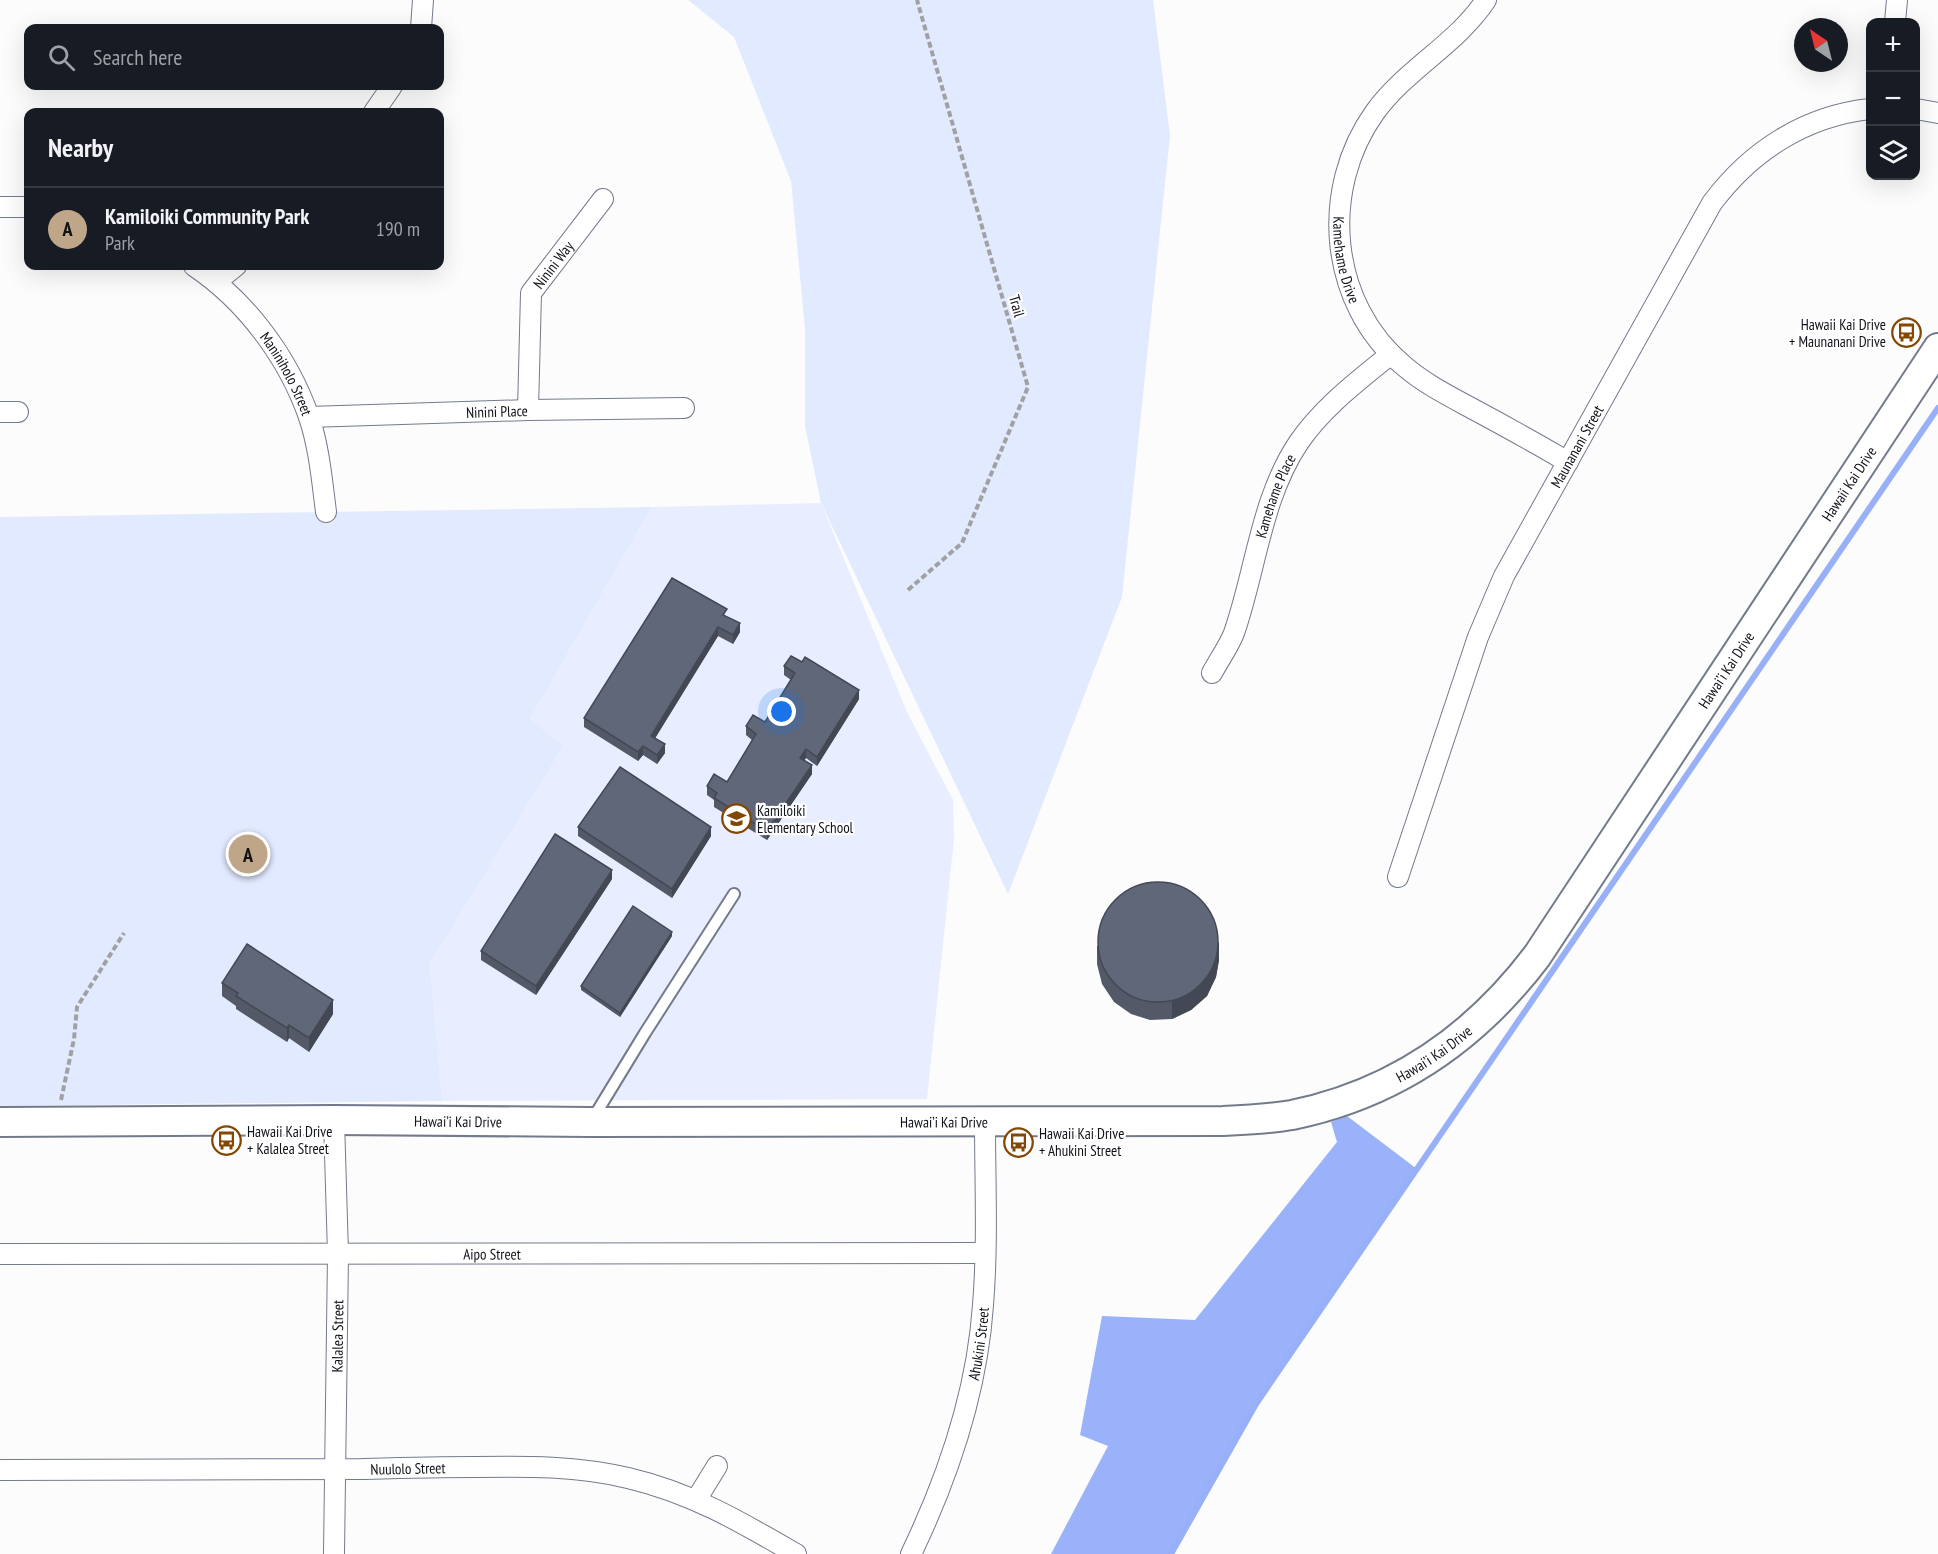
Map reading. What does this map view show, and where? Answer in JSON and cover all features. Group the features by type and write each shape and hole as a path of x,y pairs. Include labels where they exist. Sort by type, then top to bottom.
{"main road":[{"name":"Hawaii Kai Drive","path":"1759,619 1938,348"},
{"name":"Hawai’i Kai Drive","path":"0,1122 1223,1121 1291,1115 1323,1107 1376,1088 1415,1068 1443,1050 1494,1007 1517,983 1759,619"}],"street":[{"path":"421,24 423,0"},
{"name":"Kamehame Drive","path":"1486,0 1462,30 1386,98 1358,139 1342,185 1338,218 1343,267 1360,313 1379,340 1401,364 1428,384 1568,462"},
{"path":"1895,18 1897,0"},
{"path":"377,108 389,90"},
{"name":"Maunanani Street","path":"1398,877 1490,606 1504,576 1712,203 1755,157 1792,132 1825,118 1866,110"},
{"path":"1920,110 1938,113"},
{"name":"Ninini Way","path":"528,410 531,293 603,199"},
{"path":"0,207 24,207"},
{"name":"Maniniholo Street","path":"200,270 239,304 273,346 287,368 309,417 322,474 326,512"},
{"path":"216,282 231,270"},
{"name":"Kamehame Place","path":"1212,673 1233,635 1272,496 1288,460 1303,436 1322,413 1391,354"},
{"name":"Ninini Place","path":"309,417 684,408"},
{"name":"Kalalea Street","path":"334,1120 338,1254 334,1554"},
{"name":"Ahukini Street","path":"911,1554 947,1471 966,1410 976,1359 981,1327 986,1254 985,1122"},
{"name":"Aipo Street","path":"0,1254 986,1254"},
{"path":"696,1500 717,1466"},
{"name":"Nuulolo Street","path":"0,1470 555,1467 592,1471 662,1487 729,1515 796,1554"}],"lane":[{"path":"591,1122 645,1032 734,894"}],"path":[{"name":"Trail","path":"908,590 962,543 1028,387 917,0"},
{"path":"57,1122 74,1039 77,1007 124,933"}],"shaded area":[{"path":"688,0 1153,0 1170,135 1122,597 1008,894 821,503 805,426 805,330 791,181 734,37"},
{"name":"Kamiloiki Elementary School","path":"821,503 907,712 953,800 954,838 927,1099 442,1101 430,963 562,746 530,719 652,507"},
{"path":"652,507 530,719 563,746 430,963 442,1101 0,1106 0,517"},
{"path":"1347,1116 1417,1169 1256,1404 1171,1554 1051,1554 1108,1446 1080,1435 1102,1316 1195,1320 1337,1142 1331,1122"}],"building":[{"path":"672,578 727,609 723,615 740,623 733,635 718,627 651,736 665,744 657,755 643,746 638,752 584,718"},
{"path":"791,656 802,662 805,657 859,690 817,757 806,749 800,758 812,765 767,831 714,798 717,793 707,786 714,774 727,782 756,734 746,726 753,715 765,722 795,673 784,666"},
{"path":"620,767 711,827 672,889 578,827"},
{"path":"555,834 612,870 536,986 481,951"},
{"path":"1158,882 1181,886 1201,899 1214,919 1218,942 1214,965 1201,985 1181,998 1158,1002 1135,998 1115,985 1102,965 1098,942 1102,919 1115,899 1135,886"},
{"path":"633,906 672,932 620,1013 581,986"},
{"path":"247,944 333,1000 309,1038 289,1025 287,1028 236,996 238,993 222,983"}],"waterway":[{"path":"1171,1554 1256,1404 1938,408"}],"place":[{"name":"Hawaii Kai Drive + Maunanani Drive","path":"1907,333"},
{"name":"Kamiloiki Elementary School","path":"736,819"},
{"name":"Kamiloiki Community Park","path":"248,854"},
{"name":"Hawaii Kai Drive + Kalalea Street","path":"226,1140"},
{"name":"Hawaii Kai Drive + Ahukini Street","path":"1018,1142"}]}
